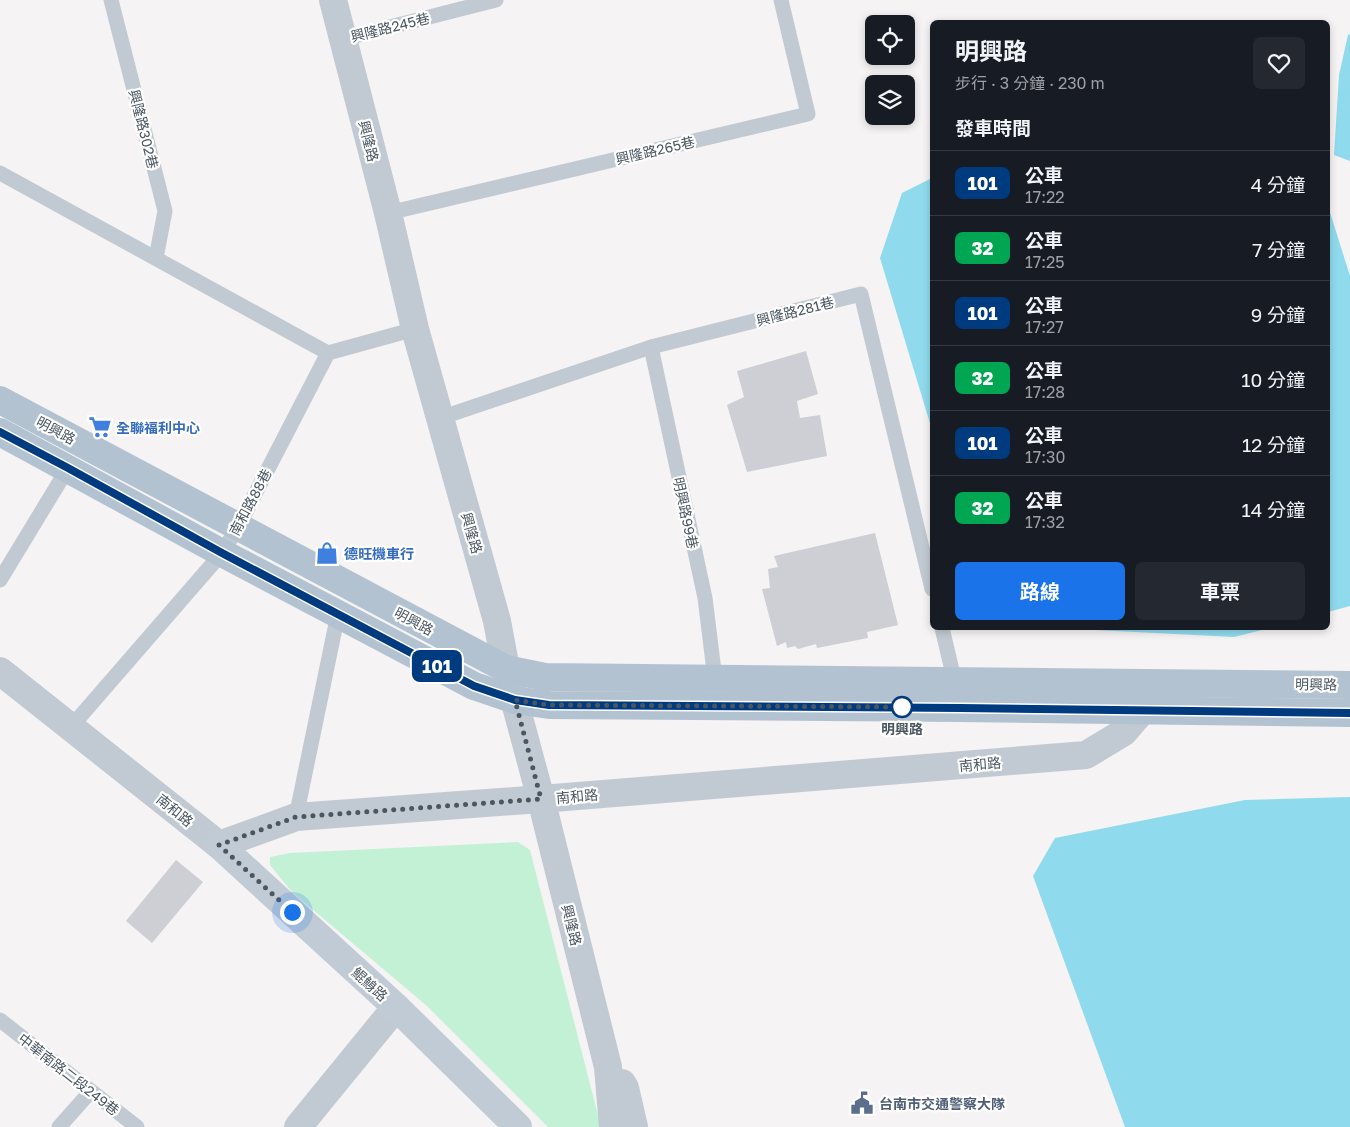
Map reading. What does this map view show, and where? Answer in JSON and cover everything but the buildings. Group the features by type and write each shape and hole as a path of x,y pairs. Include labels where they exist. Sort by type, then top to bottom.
{"main road":[{"name":"明興路","path":"0,400 506,669 545,677 1350,685"},
{"name":"明興路","path":"0,432 222,553 474,686 515,700 549,705 1350,713"}],"street":[{"name":"興隆路","path":"334,0 388,213 415,329 497,621 506,669 541,799 608,1067 613,1127"},
{"name":"南和路","path":"0,671 219,845 296,817 1086,755 1124,732 1142,711"},
{"name":"鯤鯓路","path":"219,845 396,1007 518,1127"},
{"path":"298,1127 396,1007"},
{"name":"興隆路","path":"608,1067 619,1076 634,1127"}],"lane":[{"name":"興隆路302巷","path":"111,0 165,211 156,258"},
{"name":"興隆路245巷","path":"343,39 496,0"},
{"name":"興隆路265巷","path":"388,213 808,114 781,0"},
{"path":"0,173 328,352 415,329"},
{"name":"興隆路281巷","path":"440,418 651,347 861,294 930,581"},
{"name":"明興路99巷","path":"651,347 705,598 715,679"},
{"name":"南和路88巷","path":"71,727 222,553 238,528 328,352"},
{"path":"0,580 68,468"},
{"path":"296,817 338,614"},
{"path":"942,630 960,708"},
{"name":"中華南路二段249巷","path":"0,1020 137,1127"},
{"path":"59,1127 91,1091"}],"green space":[{"path":"518,842 530,850 601,1127 548,1127 427,1006 292,892 270,865 270,857 290,853"}],"water":[{"path":"1350,34 1350,161 1334,155 1339,75 1348,35"},
{"path":"930,179 930,423 880,258 902,193"},
{"path":"1330,212 1350,276 1350,606 1330,611"},
{"path":"1095,630 1262,630 1234,637"},
{"path":"1350,797 1350,1127 1125,1127 1033,876 1055,838 1245,800"}],"bus line":[{"name":"101","path":"0,432 222,553 474,686 515,700 549,705 1350,713"}],"place":[{"name":"全聯福利中心","path":"100,427"},
{"name":"德旺機車行","path":"327,553"},
{"name":"明興路","path":"902,707"},
{"name":"台南市交通警察大隊","path":"862,1103"}],"route":[{"path":"292,912 219,845 296,817 541,799 515,700 549,705 902,707"}]}
